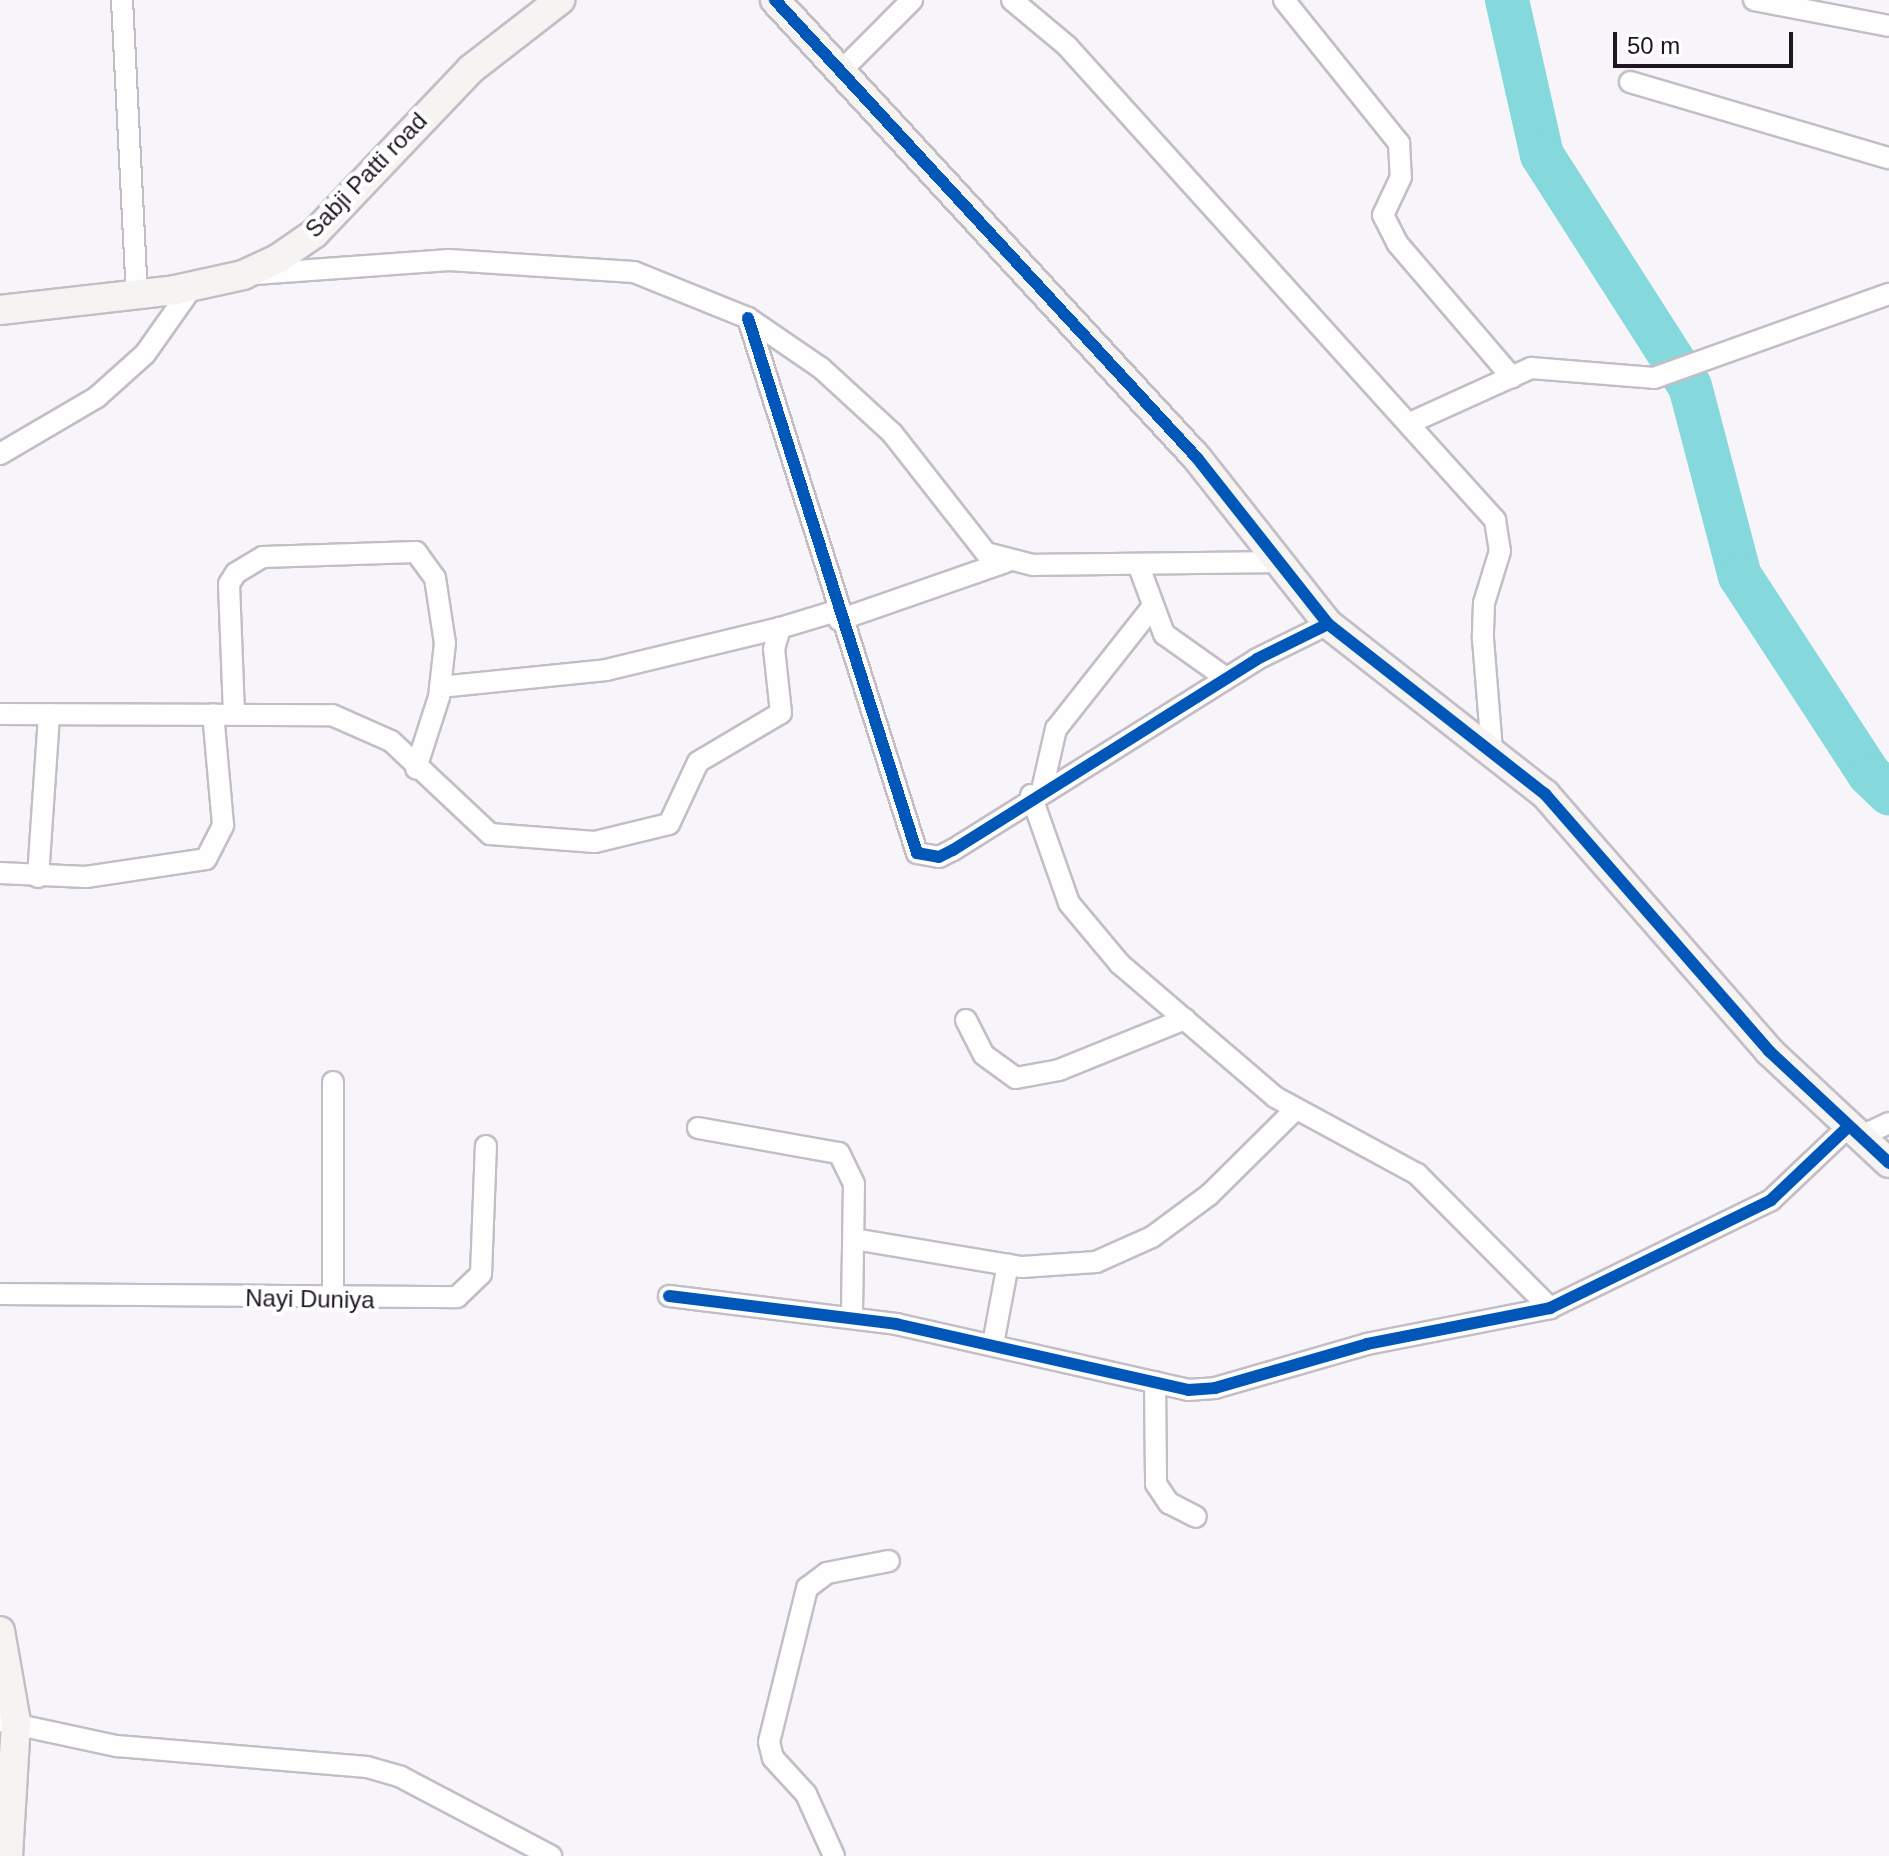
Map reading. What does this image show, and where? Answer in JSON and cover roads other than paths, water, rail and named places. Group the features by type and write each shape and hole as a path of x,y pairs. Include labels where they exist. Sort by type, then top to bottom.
{"street":[{"path":"122,0 137,295"},
{"name":"Sabji Patti road","path":"0,310 137,295 243,275 315,233 471,69 560,0"},
{"path":"775,0 1197,458 1274,562 1328,624 1492,751 1589,839 1769,1051 1889,1163"},
{"path":"840,72 912,0"},
{"path":"1012,0 1067,46 1412,422 1499,533 1484,603 1492,751"},
{"path":"1284,0 1399,143 1401,177 1383,215 1397,243 1512,377"},
{"path":"1754,0 1889,26"},
{"path":"1630,82 1889,158"},
{"path":"243,275 449,260 556,262 634,272 748,318 861,402 929,476 970,535 1006,562"},
{"path":"0,454 97,397 145,354 193,286"},
{"path":"1412,422 1512,377 1551,366 1617,380 1654,378 1889,294"},
{"path":"748,318 838,615 917,853 939,857 1036,792 1153,729 1226,678 1328,624"},
{"path":"0,873 86,877 206,859 223,825 229,584 263,557 416,552 439,595 440,687 416,768"},
{"path":"440,687 606,670 838,615 1006,562 1274,562"},
{"path":"1138,564 1150,610 1180,651 1226,678"},
{"path":"1150,610 1056,729 1036,792 1069,903 1120,964 1295,1110 1417,1174 1550,1308"},
{"path":"0,714 224,714 361,722 416,768 471,824 497,837 595,842 657,830 678,814 698,762 781,713 774,649 780,628"},
{"path":"38,877 49,714"},
{"path":"966,1020 984,1055 1016,1078 1059,1070 1185,1019"},
{"path":"333,1082 333,1299"},
{"path":"854,1239 1008,1264 1096,1262 1125,1253 1209,1195 1295,1110"},
{"path":"669,1296 852,1318 993,1344 1188,1390 1245,1383 1367,1344 1550,1308 1771,1200 1853,1132 1889,1123"},
{"path":"698,1128 839,1153 854,1184 852,1318"},
{"name":"Nayi Duniya","path":"0,1294 427,1300 471,1289 481,1274 486,1146"},
{"path":"993,1344 1008,1264"},
{"path":"1155,1382 1156,1484 1169,1503 1196,1517"},
{"path":"834,1856 806,1794 773,1758 769,1742 807,1588 827,1573 889,1561"},
{"path":"0,1631 8,1721 8,1856"},
{"path":"8,1721 117,1746 367,1767 401,1777 551,1856"}],"waterway":[{"path":"1507,0 1542,155 1690,386 1740,576 1869,774 1889,793"}]}
